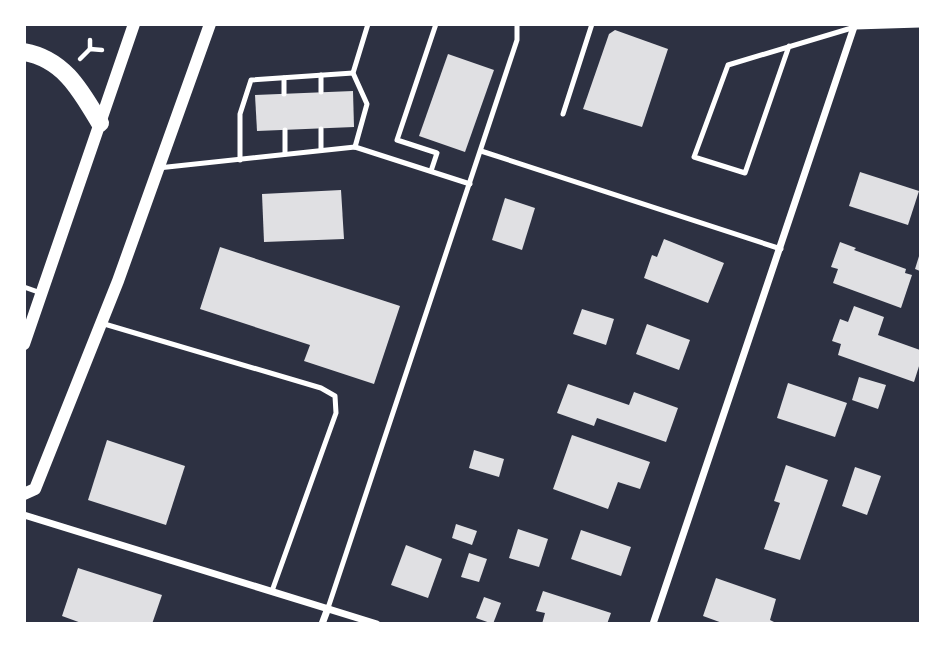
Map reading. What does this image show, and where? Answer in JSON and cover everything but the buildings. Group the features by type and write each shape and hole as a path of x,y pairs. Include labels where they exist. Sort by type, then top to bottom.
{"main road":[{"path":"24,52 49,59 72,79 100,123"}],"street":[{"path":"24,344 134,24"},
{"path":"24,494 35,489 101,323 210,24"},
{"path":"653,624 855,26"},
{"path":"24,515 377,624"},
{"path":"322,624 328,608"}],"lane":[{"path":"355,147 367,104 353,73 368,24"},
{"path":"431,171 436,153 397,140 436,24"},
{"path":"328,608 517,40 517,24"},
{"path":"563,114 592,24"},
{"path":"789,46 746,173 694,157 728,65 789,46 855,26 920,25"},
{"path":"240,160 240,114 251,80 353,73"},
{"path":"321,75 321,92"},
{"path":"284,78 284,94"},
{"path":"321,129 321,150"},
{"path":"285,130 285,154"},
{"path":"158,168 355,147 470,184"},
{"path":"481,151 781,249"},
{"path":"24,287 41,293"},
{"path":"101,323 321,388 335,396 336,413 272,591"}],"path":[{"path":"80,60 90,49 89,40"},
{"path":"90,49 102,50"}]}
